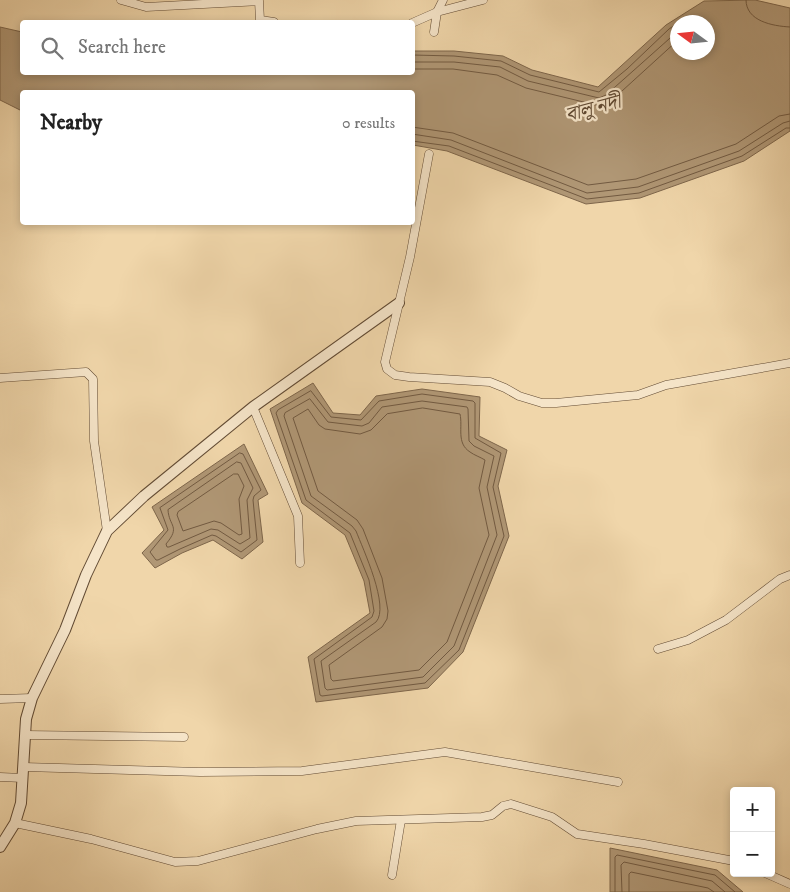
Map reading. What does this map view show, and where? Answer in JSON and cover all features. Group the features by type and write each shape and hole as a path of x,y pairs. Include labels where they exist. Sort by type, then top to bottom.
{"street":[{"path":"121,0 146,7 259,1 260,20"},
{"path":"434,32 437,12 443,0"},
{"path":"415,22 437,12 482,0"},
{"path":"429,154 410,257 385,362 387,369 396,375 490,382 519,396 542,403 556,403 631,396 666,385 790,363"},
{"path":"0,847 15,824 21,803 26,719 32,698 65,630 86,574 107,531 144,496 253,407 399,303"},
{"path":"0,378 86,372 94,379 94,441 107,531"},
{"path":"253,407 298,516 300,563"},
{"path":"658,648 688,640 726,620 780,579 790,575"},
{"path":"0,698 32,698"},
{"path":"25,735 184,737"},
{"path":"24,767 200,772 302,771 445,752 618,782"},
{"path":"0,778 23,778"},
{"path":"15,824 91,839 175,862 186,862 198,861 317,829 356,821 482,817 492,815 503,806 511,804 552,817 578,834 730,860"},
{"path":"392,875 400,820"},
{"path":"774,877 790,884"}],"water":[{"name":"বালু নদী","path":"755,0 790,8 790,131 744,161 640,198 586,204 447,151 415,145 415,90 20,90 20,110 0,100 0,27 20,32 20,75 415,75 415,51 454,51 503,56 532,70 598,87 670,22 670,60 715,60 715,15 682,15 704,1"},
{"path":"313,383 333,413 360,415 376,396 422,389 480,397 479,436 507,450 498,486 509,536 463,652 428,688 316,702 308,657 370,613 364,581 345,535 302,503 270,409"},
{"path":"244,444 268,494 258,500 263,542 242,559 213,540 182,553 155,568 142,553 164,530 152,507"},
{"path":"610,848 717,870 743,892 610,892"}]}
